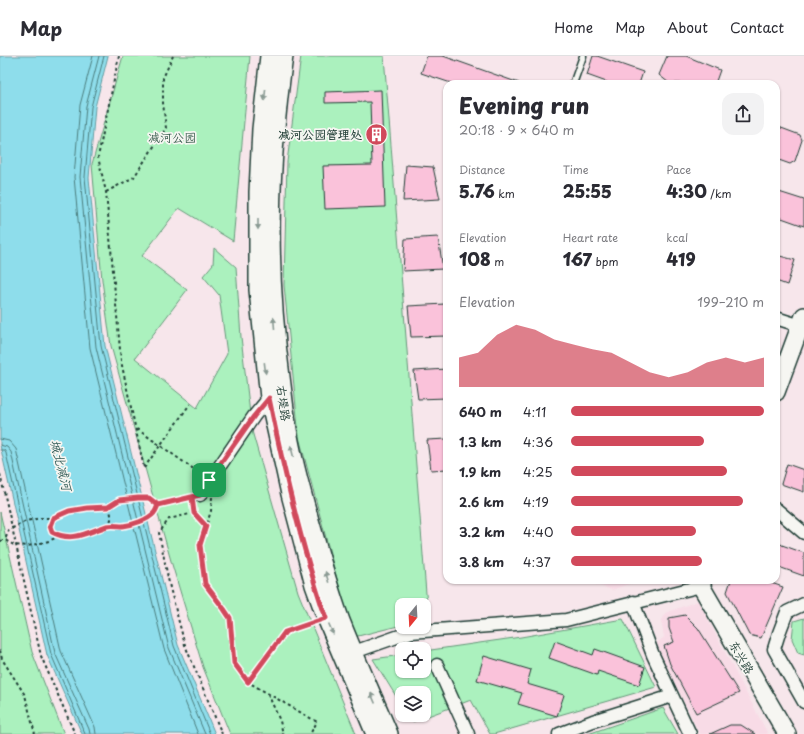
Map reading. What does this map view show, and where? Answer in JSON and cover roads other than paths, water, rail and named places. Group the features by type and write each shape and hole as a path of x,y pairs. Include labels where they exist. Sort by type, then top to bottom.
{"main road":[{"name":"右堤路","path":"269,56 261,130 258,192 258,290 269,398 290,494 314,585 326,618 375,734"},
{"name":"右堤路","path":"284,56 274,140 270,242 276,344 291,445 303,494 328,581 354,652 388,734"},
{"path":"780,382 803,323"},
{"name":"东兴路","path":"703,584 787,734"}],"street":[{"path":"780,319 803,323"},
{"path":"196,496 254,416 269,398"},
{"path":"780,512 804,533"},
{"path":"354,652 411,632 566,620 698,584"},
{"path":"633,602 652,655 690,734"},
{"path":"804,604 787,612 774,649 804,702"},
{"path":"437,665 468,734"},
{"path":"559,734 593,721 672,696"}],"lane":[{"path":"574,80 583,56"}],"water":[{"name":"城北减河","path":"0,56 108,56 95,107 89,178 105,346 178,645 215,734 82,734 47,655 0,445"}],"place":[{"name":"减河公园管理处","path":"377,134"}],"park label":[{"name":"减河公园","path":"172,137"}]}
